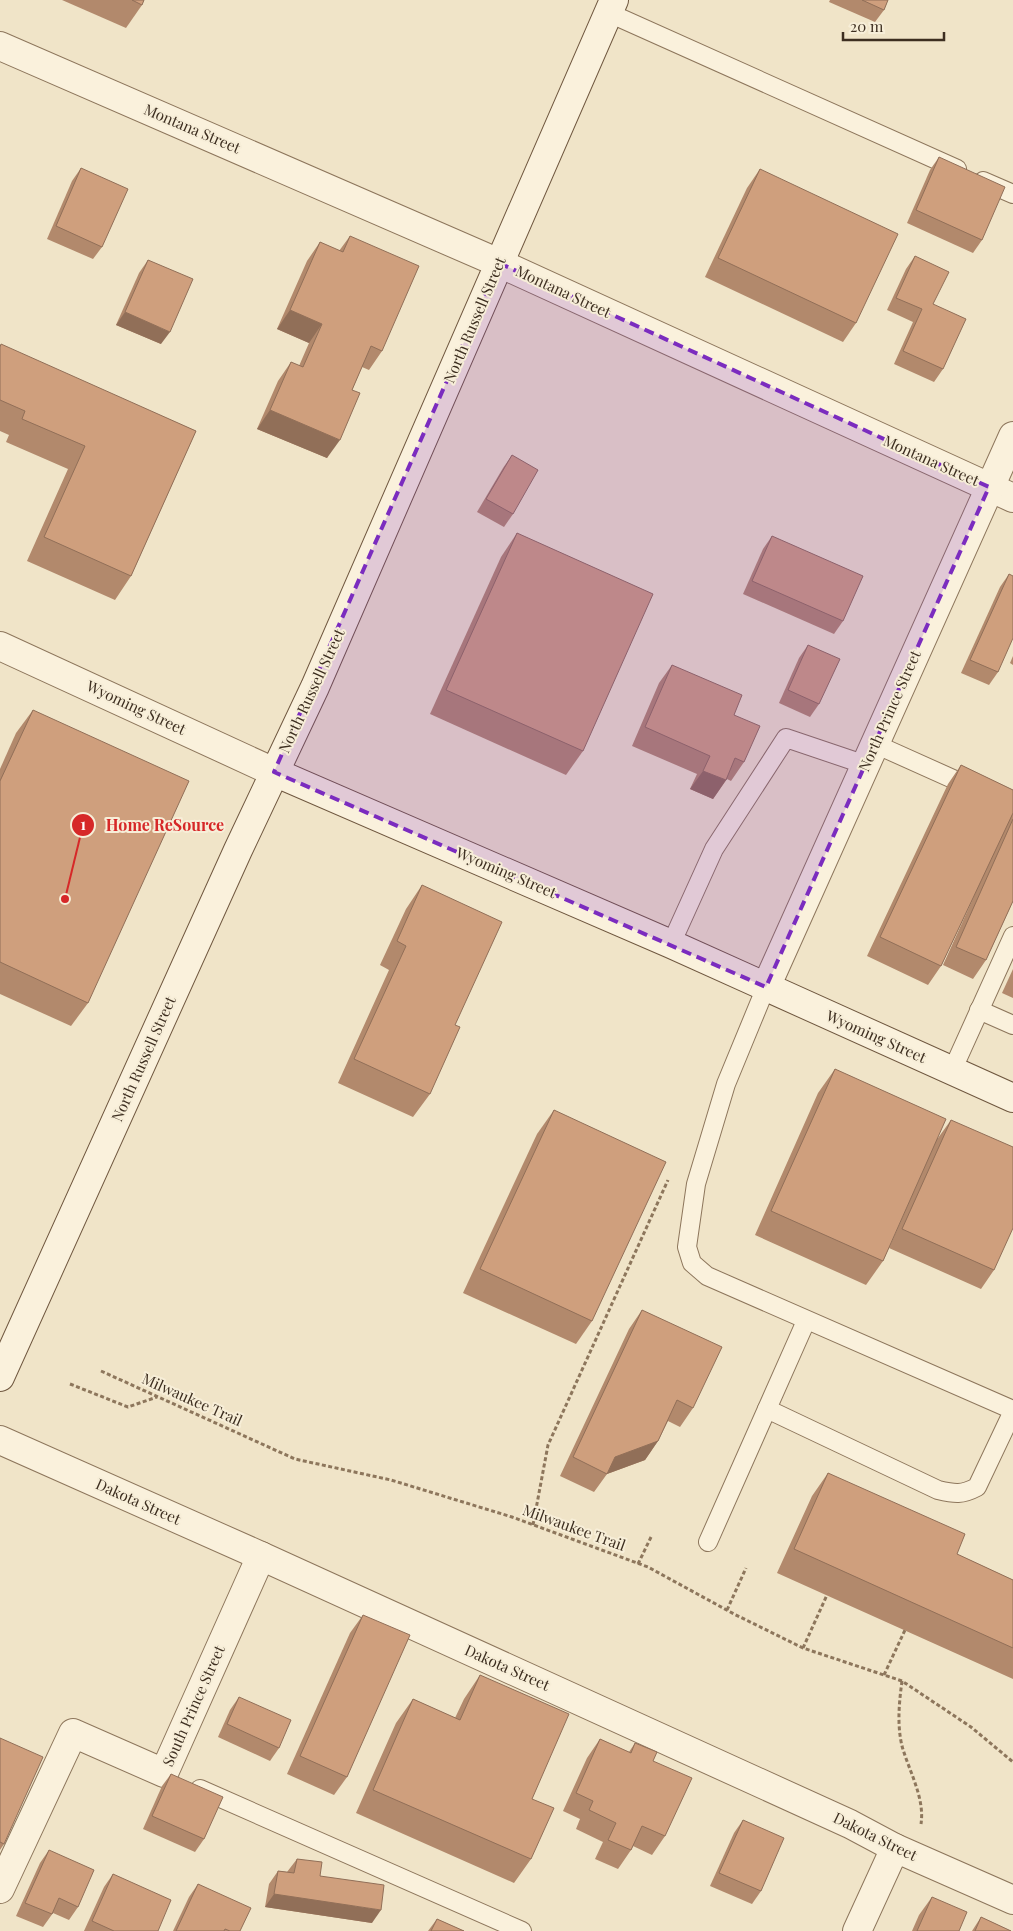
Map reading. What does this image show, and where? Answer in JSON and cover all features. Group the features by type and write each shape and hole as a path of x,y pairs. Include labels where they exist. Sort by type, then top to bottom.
{"street":[{"name":"North Russell Street","path":"0,1377 318,678 612,6"},
{"name":"Montana Street","path":"0,46 499,263 1001,492"},
{"name":"North Prince Street","path":"766,987 870,755 1001,492 1013,436"},
{"name":"Wyoming Street","path":"0,646 274,772 671,944 1013,1098"},
{"name":"Dakota Street","path":"0,1440 261,1556 850,1824 895,1848 1013,1900"},
{"name":"South Prince Street","path":"0,1889 73,1733 164,1773 261,1556"},
{"path":"857,1931 895,1848"}],"lane":[{"path":"612,6 1013,194"},
{"path":"671,944 714,849 786,738 870,755 1013,806"},
{"path":"952,1071 1013,936"},
{"path":"766,987 726,1084 696,1184 687,1247 692,1263 707,1276 1013,1411 977,1487 966,1493 953,1494 938,1490 767,1409"},
{"path":"980,1010 1013,1025"},
{"path":"708,1542 806,1321"},
{"path":"164,1773 522,1931"}],"path":[{"path":"533,1525 548,1445 671,1173"},
{"name":"Milwaukee Trail","path":"101,1371 295,1459 391,1480 533,1525 648,1567 727,1610 803,1648 902,1681 971,1727 1013,1762"},
{"path":"70,1384 128,1407 157,1397"},
{"path":"638,1564 652,1535"},
{"path":"727,1610 746,1568"},
{"path":"803,1648 827,1595"},
{"path":"884,1675 905,1630"},
{"path":"902,1681 899,1710 902,1745 914,1781 922,1815 919,1830"}],"highlighted area":[{"path":"499,263 989,487 766,987 274,772"}],"building":[{"path":"132,0 144,0 142,5"},
{"path":"862,0 888,0 884,10"},
{"path":"939,157 1005,187 982,240 916,210"},
{"path":"81,168 128,189 102,247 56,226"},
{"path":"760,169 898,234 856,323 718,258"},
{"path":"350,236 419,266 382,351 371,346 352,390 360,393 340,440 270,410 291,362 303,367 322,324 290,310 320,242 343,252"},
{"path":"915,256 949,272 933,304 966,319 943,369 903,351 922,309 896,298"},
{"path":"148,260 193,279 170,332 125,312"},
{"path":"1,344 196,431 131,576 44,537 85,446 22,419 25,411 0,400"},
{"path":"512,455 538,470 513,514 486,499"},
{"path":"517,533 653,594 583,751 446,690"},
{"path":"772,536 863,576 843,621 752,581"},
{"path":"1009,574 1013,576 1013,638 998,672 970,660"},
{"path":"808,645 840,659 819,704 788,690"},
{"path":"672,665 742,695 734,715 760,726 744,762 735,758 726,780 703,771 710,756 645,727"},
{"path":"33,710 189,781 88,1003 0,962 0,781"},
{"path":"961,765 1013,790 1013,813 941,966 880,937"},
{"path":"1013,819 1013,901 986,960 956,947"},
{"path":"422,885 502,922 455,1025 460,1027 430,1094 354,1059 406,946 397,941"},
{"path":"835,1069 946,1119 883,1261 771,1211"},
{"path":"554,1110 666,1162 592,1321 480,1269"},
{"path":"951,1120 1013,1147 1013,1228 994,1270 902,1229"},
{"path":"642,1310 722,1347 693,1408 677,1400 658,1441 615,1457 607,1474 573,1457"},
{"path":"828,1473 965,1534 957,1554 1013,1580 1013,1648 794,1549"},
{"path":"363,1615 410,1635 347,1777 300,1756"},
{"path":"480,1675 569,1714 532,1799 554,1808 531,1859 373,1790 413,1699 460,1720"},
{"path":"239,1697 291,1720 279,1748 227,1724"},
{"path":"0,1738 43,1757 4,1844 0,1842"},
{"path":"600,1739 631,1753 635,1743 657,1752 653,1761 692,1778 665,1836 642,1826 631,1850 608,1840 616,1823 589,1810 593,1801 576,1793"},
{"path":"171,1774 223,1797 204,1839 152,1816"},
{"path":"743,1820 784,1838 761,1891 719,1873"},
{"path":"49,1850 94,1870 78,1907 59,1898 52,1914 25,1903"},
{"path":"297,1859 322,1862 320,1876 384,1885 381,1910 274,1894 278,1871 294,1873"},
{"path":"113,1874 171,1900 158,1931 114,1931 92,1921"},
{"path":"198,1884 251,1908 240,1931 225,1929 224,1931 176,1931"},
{"path":"932,1897 967,1912 959,1931 917,1931"},
{"path":"981,1917 1011,1931 975,1931"},
{"path":"437,1919 464,1931 431,1931"}],"place":[{"name":"Home ReSource","path":"65,899"}]}
